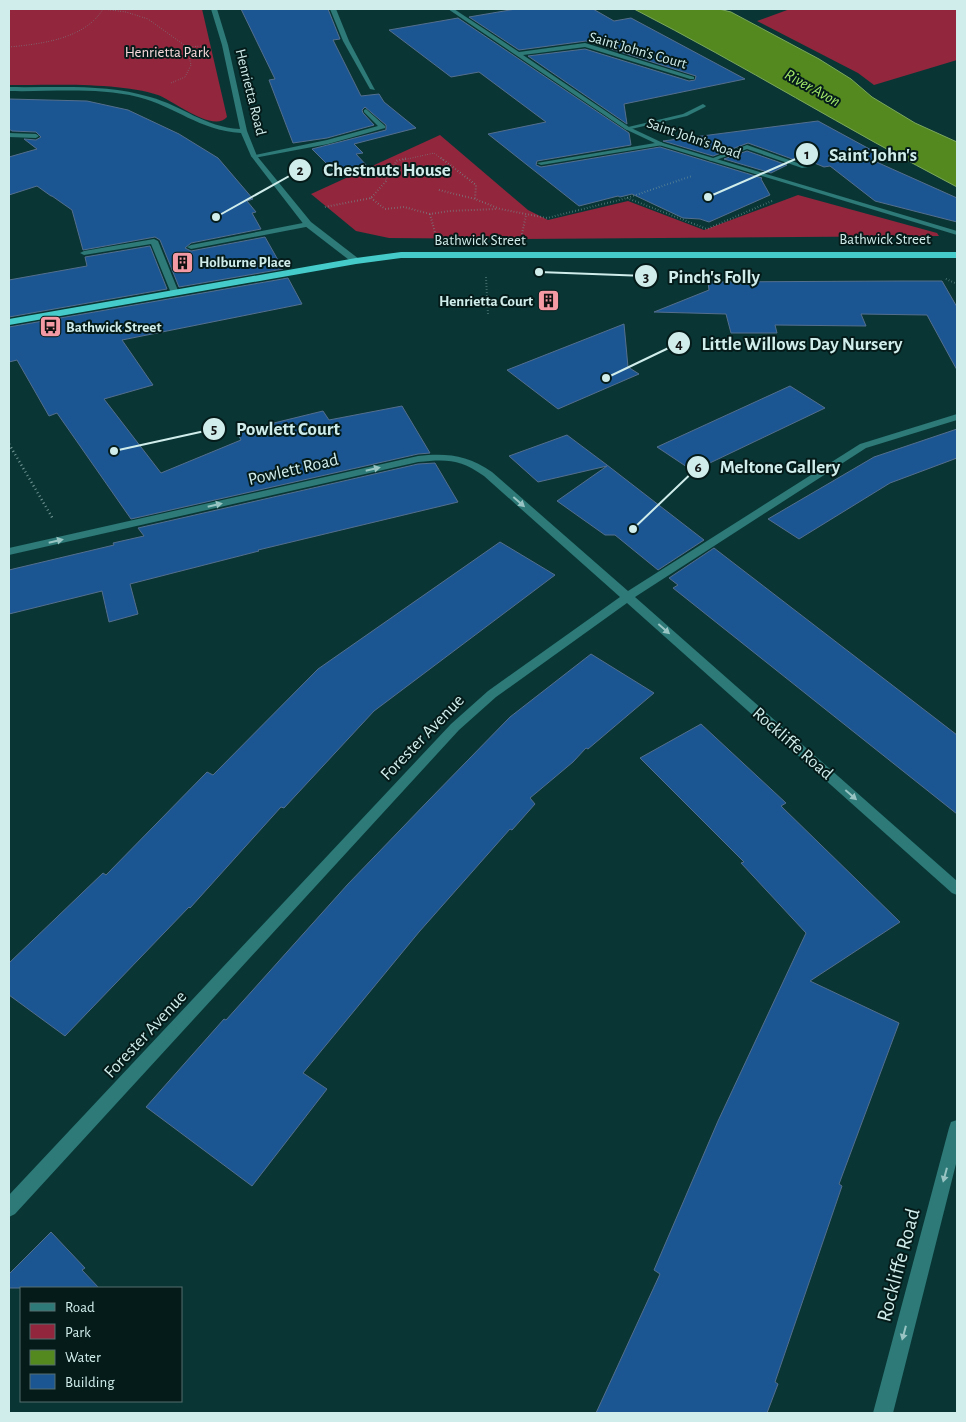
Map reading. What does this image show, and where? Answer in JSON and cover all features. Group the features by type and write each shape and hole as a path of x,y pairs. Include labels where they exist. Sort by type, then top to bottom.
{"highway":[{"name":"Bathwick Street","path":"9,322 356,260 418,255 957,255"}],"street":[{"name":"Henrietta Road","path":"214,9 225,45 244,131 254,156 308,224 356,260"},
{"path":"333,9 346,41 373,89"},
{"name":"Saint John's Road","path":"451,9 627,128 661,144 957,233"},
{"name":"Saint John's Court","path":"518,54 584,45 692,78"},
{"path":"9,89 106,91 136,95 149,98 201,125 223,130 244,131"},
{"path":"627,128 680,116 703,106"},
{"path":"254,156 328,142 383,127 366,111"},
{"path":"9,135 36,136"},
{"path":"541,163 661,144"},
{"path":"711,160 747,148 804,166"},
{"path":"191,247 308,224"},
{"path":"84,253 154,241 175,293"},
{"name":"Forester Avenue","path":"9,1208 455,727 492,694 628,597 862,446 957,417"},
{"name":"Powlett Road","path":"9,551 418,459 448,456 470,461 488,474 628,597"},
{"name":"Rockliffe Road","path":"628,597 957,889"},
{"name":"Rockliffe Road","path":"883,1413 957,1128"}],"path":[{"path":"9,47 51,40 78,31 101,15 103,9 126,12 148,19 187,47 225,45"},
{"path":"319,208 371,198 387,180 380,168 395,165 396,161 434,153 476,185 476,199"},
{"path":"439,190 476,199 500,209 547,218 627,198 699,174"},
{"path":"627,198 707,228 802,187"},
{"path":"371,198 385,209 404,207 430,214 449,211 500,209"},
{"path":"430,214 437,241"},
{"path":"486,275 488,314"},
{"path":"9,444 65,539"}],"green space":[{"name":"Henrietta Park","path":"9,9 202,9 227,117 221,121 203,119 158,95 125,88 85,85 9,85"},
{"path":"790,9 957,9 957,60 874,85 858,73 757,21"},
{"path":"440,135 528,210 548,220 628,201 704,230 798,195 937,233 939,236 389,238 356,231 311,194"}],"water":[{"name":"River Avon","path":"634,9 719,9 731,12 819,59 851,79 872,97 915,123 957,142 957,187 715,52"}],"building":[{"path":"241,9 328,9 340,39 333,40 361,96 379,94 384,102 416,128 354,144 363,153 356,154 367,166 334,171 312,149 386,130 386,125 365,107 362,110 363,113 374,125 327,138 293,143 269,80 275,79"},
{"path":"516,9 593,9 614,21 631,18 745,79 624,104 627,124 528,56 585,49 689,81 695,80 696,76 586,41 519,50 469,17"},
{"path":"458,18 629,133 631,145 537,161 536,165 541,167 660,147 762,178 770,195 709,222 700,219 683,218 632,194 579,206 488,134 546,122 479,72 451,77 389,30"},
{"path":"9,99 87,101 128,110 179,134 218,158 253,199 247,201 256,212 252,213 261,229 191,243 185,248 191,251 265,237 283,269 179,287 160,240 155,237 83,250 72,210 37,186 9,195 9,157 37,149 24,139 36,140 41,137 36,132 12,131 9,129"},
{"path":"818,121 886,158 872,160 957,198 957,222 875,201 830,166 824,167 800,157 795,160 748,143 713,156 663,141"},
{"path":"747,151 787,165 771,173 724,159"},
{"path":"150,246 167,289 9,317 9,280 87,266 85,257"},
{"path":"288,278 302,304 122,340 153,385 104,399 161,473 241,440 237,432 323,411 329,420 402,406 430,453 418,454 131,519 57,413 49,416 17,360 9,362 9,327"},
{"path":"942,281 957,307 957,370 927,315 861,314 866,326 775,325 777,333 731,333 726,314 654,312 709,290 708,282"},
{"path":"624,324 628,367 639,374 558,409 507,370"},
{"path":"790,386 825,408 693,471 657,447"},
{"path":"957,429 957,458 890,483 799,539 768,519 874,457"},
{"path":"567,435 704,540 658,570 615,535 605,535 557,501 607,466 538,482 509,456"},
{"path":"435,463 458,502 258,550 130,584 138,614 109,622 102,591 9,614 9,570 144,536 138,528 418,464"},
{"path":"500,542 555,575 374,711 284,808 281,807 190,908 65,1036 9,995 9,963 103,873 106,875 207,772 213,775 318,669"},
{"path":"714,548 957,735 957,814 673,588 678,585 669,578"},
{"path":"591,654 654,693 588,749 586,748 573,762 530,798 535,804 512,830 510,829 419,932 303,1073 327,1089 252,1186 146,1107 348,884 510,717"},
{"path":"701,724 786,803 781,806 900,922 810,981 899,1023 839,1184 842,1186 775,1382 778,1384 767,1413 596,1413 660,1274 654,1270 718,1121 806,933 741,863 744,862 640,758"},
{"path":"51,1232 85,1268 82,1270 98,1287 9,1288 9,1274"}],"place":[{"name":"Saint John's","path":"708,197"},
{"name":"Chestnuts House","path":"216,217"},
{"name":"Holburne Place","path":"183,262"},
{"name":"Pinch's Folly","path":"539,272"},
{"name":"Henrietta Court","path":"549,301"},
{"name":"Bathwick Street","path":"50,327"},
{"name":"Little Willows Day Nursery","path":"606,378"},
{"name":"Powlett Court","path":"114,451"},
{"name":"Meltone Gallery","path":"633,529"}]}
